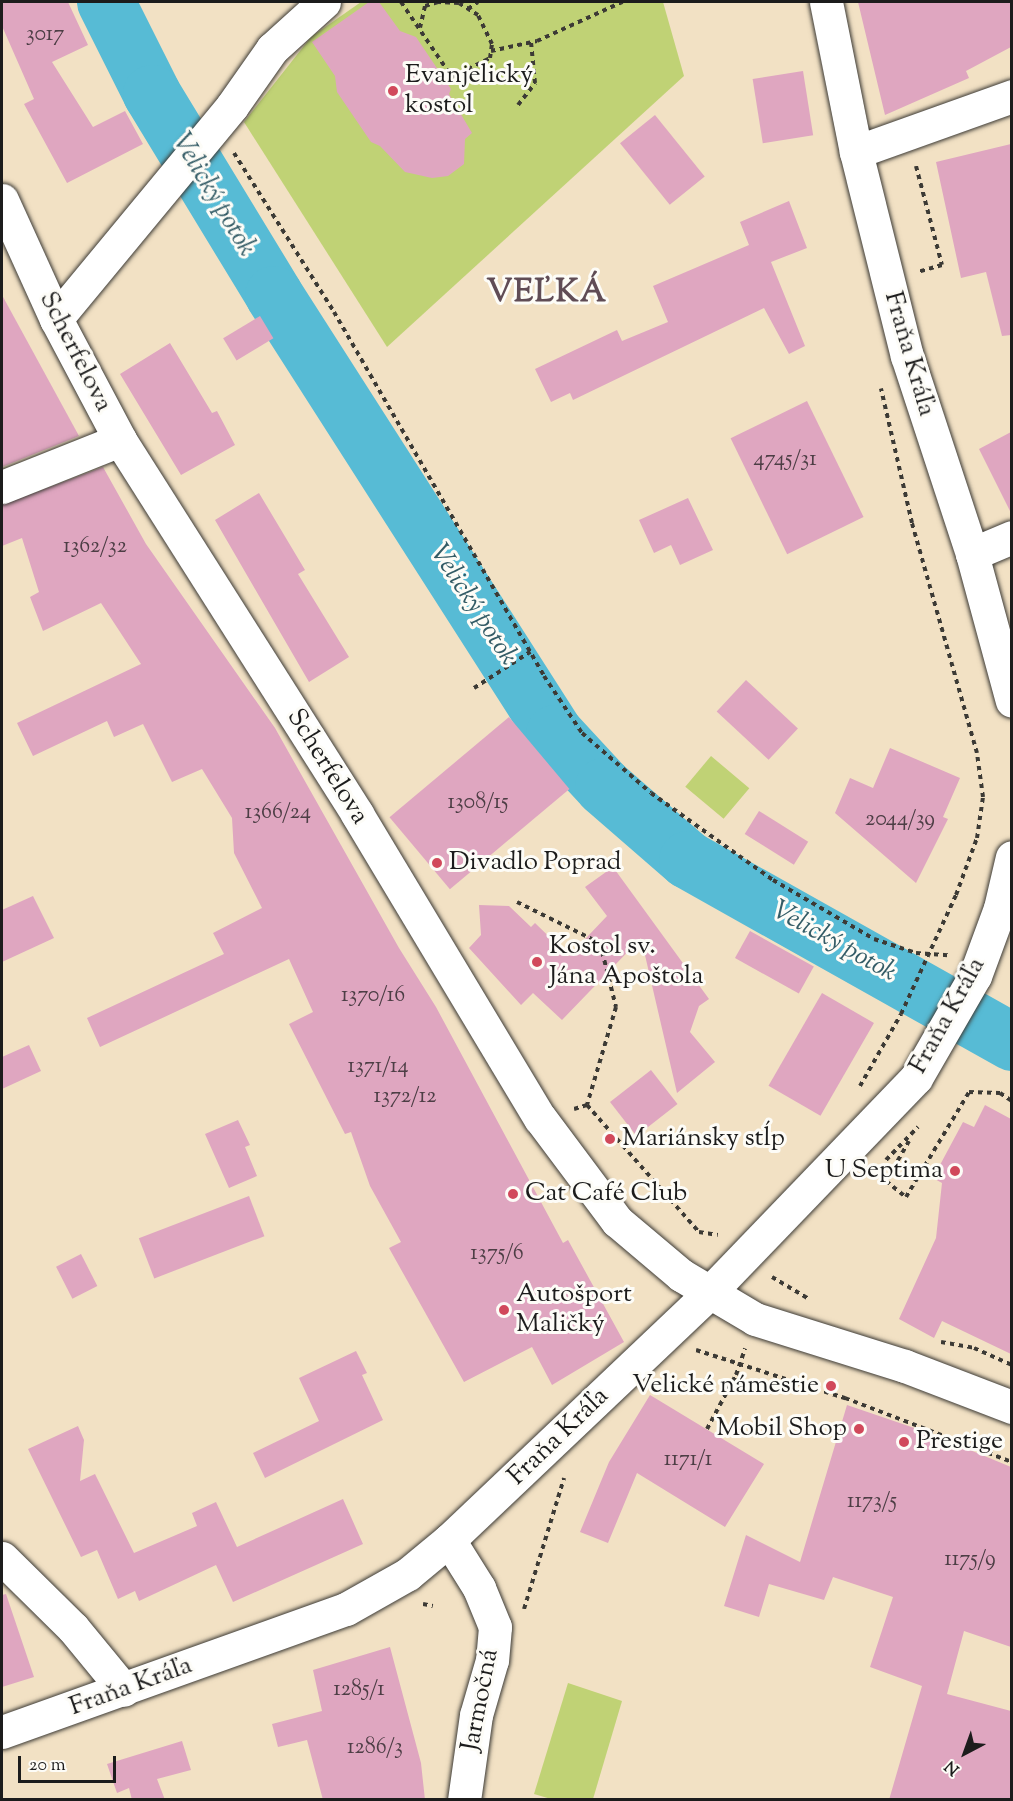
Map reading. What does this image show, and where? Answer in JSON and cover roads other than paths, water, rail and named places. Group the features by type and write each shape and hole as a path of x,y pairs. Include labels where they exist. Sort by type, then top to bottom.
{"street":[{"path":"56,319 232,106 272,49 324,2"},
{"name":"Fraňa Kráľa","path":"826,2 856,152 908,356 972,554 1011,701"},
{"path":"856,152 1011,96"},
{"name":"Scherfelova","path":"2,200 56,319 120,440 357,814 540,1118 617,1221 708,1294"},
{"path":"2,487 120,440"},
{"path":"972,554 1011,537"},
{"name":"Fraňa Kráľa","path":"2,1732 346,1609 408,1574 449,1540 708,1294 916,1078 942,1039 966,966 1000,908 1011,857"},
{"path":"708,1294 755,1319 905,1366 1011,1407"},
{"name":"Jarmočná","path":"449,1540 479,1588 495,1627 492,1660 476,1715 464,1800"},
{"path":"2,1558 73,1628 124,1689"}],"waterway":[{"name":"Velický potok","path":"106,2 152,94 274,295 555,734 604,787 688,860 1012,1042"}],"place":[{"name":"Evanjelický kostol","path":"393,91"},
{"name":"Divadlo Poprad","path":"437,863"},
{"name":"Kostol sv. Jána Apoštola","path":"537,962"},
{"name":"Mariánsky stĺp","path":"610,1139"},
{"name":"U Septima","path":"955,1171"},
{"name":"Cat Café Club","path":"513,1194"},
{"name":"Autošport Maličký","path":"504,1310"},
{"name":"Velické námestie","path":"831,1386"},
{"name":"Mobil Shop","path":"859,1429"},
{"name":"Prestige","path":"904,1442"}],"district":[{"name":"VEĽKÁ","path":"547,293"}]}
